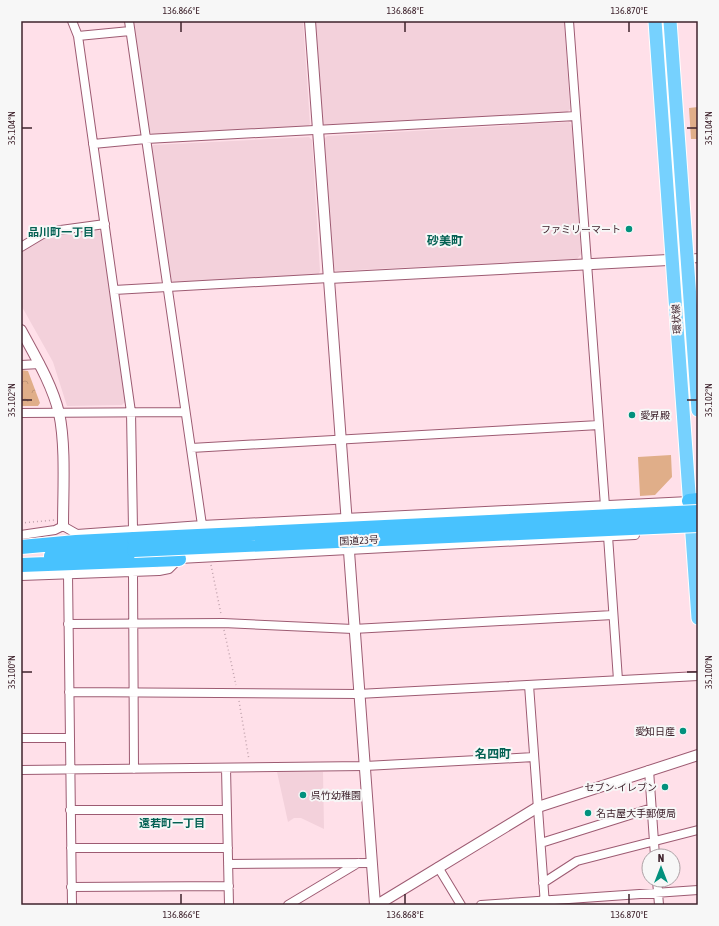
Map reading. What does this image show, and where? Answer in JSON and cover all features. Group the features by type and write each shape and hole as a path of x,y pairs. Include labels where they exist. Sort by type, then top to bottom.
{"highway":[{"name":"国道23号","path":"21,547 695,504"},
{"name":"国道23号","path":"21,560 76,543 696,529"},
{"path":"21,541 76,543"},
{"path":"21,565 179,559"}],"main road":[{"name":"環状線","path":"654,21 671,260 695,504 698,618"},
{"name":"環状線","path":"670,21 692,258 698,410"}],"street":[{"path":"72,21 78,36 131,412 133,529"},
{"path":"129,21 202,525"},
{"path":"310,21 347,519 353,629 376,905 538,807 649,770 698,756"},
{"path":"569,21 605,506"},
{"path":"78,36 130,31"},
{"path":"93,144 146,139 576,116"},
{"path":"21,247 46,232 105,224"},
{"path":"114,290 692,258"},
{"path":"21,330 40,364 58,412 62,432 63,523 76,543 133,529 605,506 695,504"},
{"path":"21,365 40,364"},
{"path":"21,413 185,412"},
{"path":"191,448 599,426"},
{"path":"21,535 55,530 63,523"},
{"path":"21,576 159,571 169,569 179,559 608,536 696,529"},
{"path":"608,536 618,680"},
{"path":"133,573 134,769"},
{"path":"68,574 72,905"},
{"path":"68,624 223,623 353,629 613,615"},
{"path":"69,692 358,694 698,676"},
{"path":"529,685 545,903"},
{"path":"21,738 70,738"},
{"path":"21,770 365,766 534,757"},
{"path":"226,768 229,905"},
{"path":"649,770 654,848"},
{"path":"541,843 652,808"},
{"path":"70,810 227,810"},
{"path":"544,883 578,861 698,830"},
{"path":"71,848 228,848"},
{"path":"288,905 358,862"},
{"path":"228,864 372,862"},
{"path":"438,867 461,905"},
{"path":"71,887 229,886"},
{"path":"658,888 659,905"},
{"path":"481,905 545,903 698,890"}],"path":[{"path":"21,523 63,523"},
{"path":"210,558 237,692 250,767"}],"shaded area":[{"path":"133,21 303,21 310,124 308,126 153,135 149,131"},
{"path":"315,21 564,21 570,109 567,113 326,126 322,123"},
{"path":"569,122 572,126 581,254 577,259 336,271 332,268 324,139 327,136"},
{"path":"309,137 312,140 320,271 318,275 173,282 170,279 151,148 153,145"},
{"path":"97,229 101,232 125,402 122,405 67,406 53,362 21,305 21,252 47,235"},
{"name":"呉竹幼稚園","path":"277,772 323,772 324,829 301,818 294,818 288,822"}],"green space":[{"path":"698,107 698,139 691,139 689,108"},
{"path":"21,370 28,371 40,403 38,406 21,406"},
{"path":"671,455 672,477 655,495 640,496 638,457"}],"place":[{"name":"ファミリーマート","path":"629,229"},
{"name":"愛昇殿","path":"632,415"},
{"name":"愛知日産","path":"683,731"},
{"name":"セブン-イレブン","path":"665,787"},
{"name":"呉竹幼稚園","path":"303,795"},
{"name":"名古屋大手郵便局","path":"588,813"}],"district":[{"name":"品川町一丁目","path":"61,232"},
{"name":"砂美町","path":"445,241"},
{"name":"名四町","path":"493,754"},
{"name":"遠若町一丁目","path":"172,823"}]}
